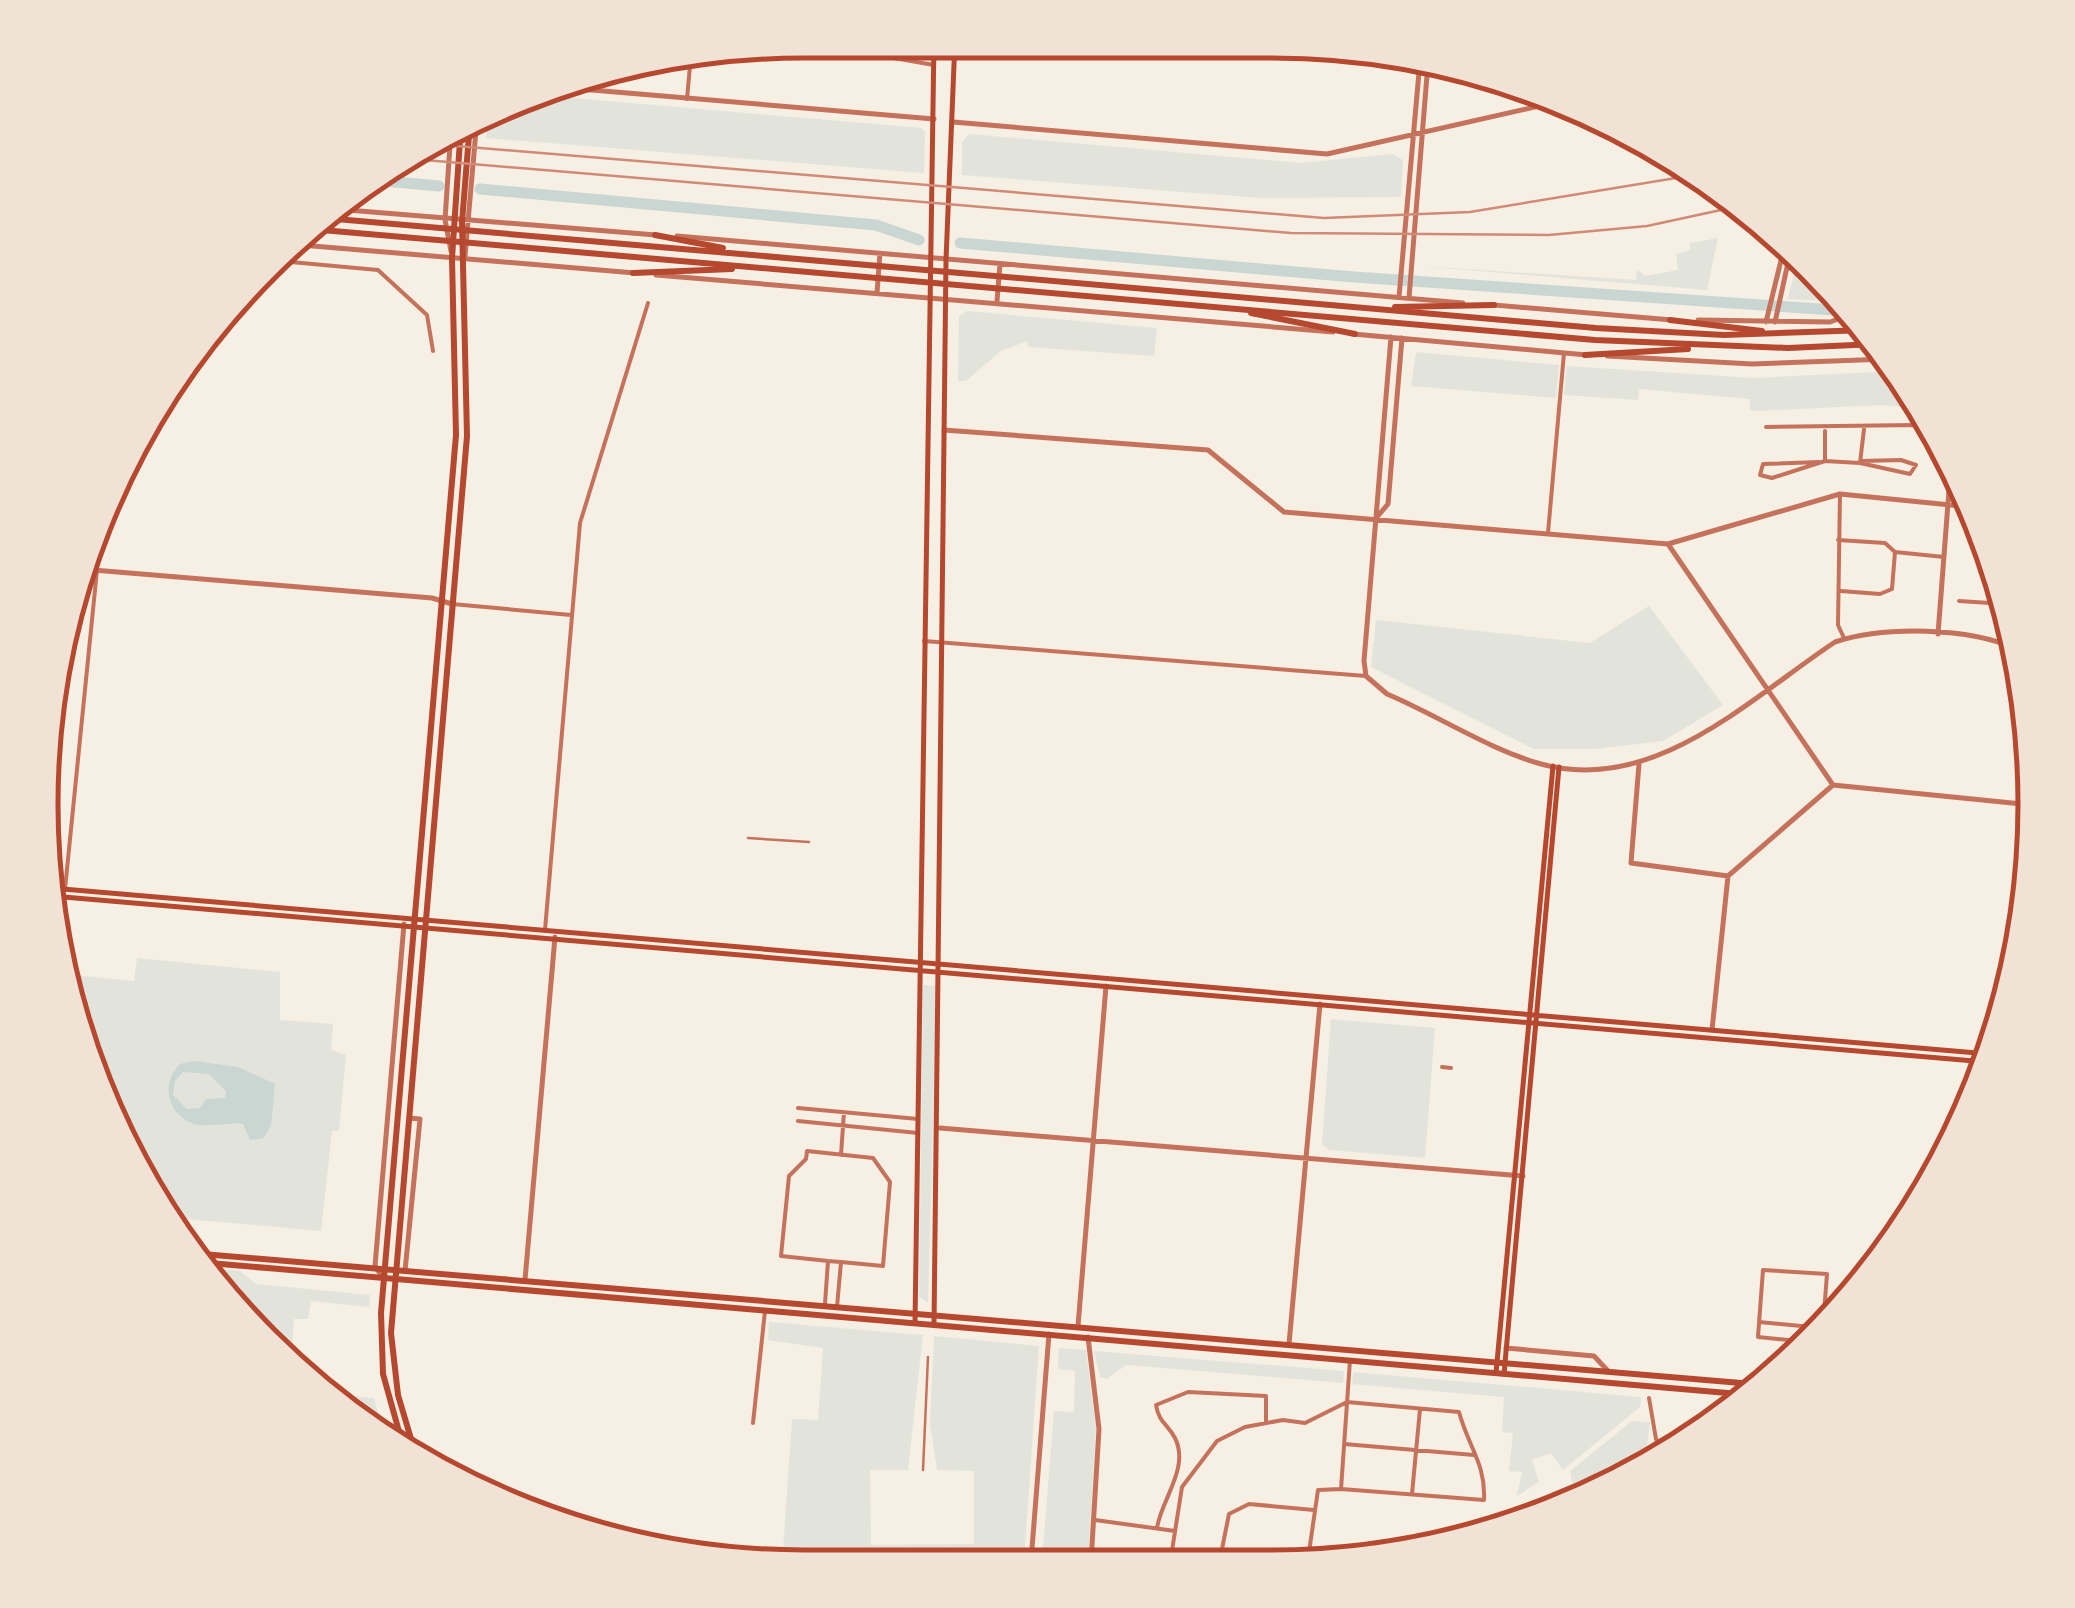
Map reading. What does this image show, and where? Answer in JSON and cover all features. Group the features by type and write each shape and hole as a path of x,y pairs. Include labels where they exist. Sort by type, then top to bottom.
{"main road":[{"path":"915,1323 928,258 935,58"},
{"path":"934,1325 940,1128 946,260 955,58"},
{"path":"399,1431 383,1374 380,1266 415,922 457,409 452,258 463,222 469,137"},
{"path":"411,1438 394,1374 395,1279 468,423 461,141"},
{"path":"930,208 938,216 948,210"},
{"path":"346,215 559,238 1645,331 1788,334 1847,331"},
{"path":"328,230 1724,347"},
{"path":"655,235 759,255"},
{"path":"633,273 757,268"},
{"path":"1356,307 1494,305"},
{"path":"1220,306 1356,334"},
{"path":"1670,320 1788,334"},
{"path":"1585,355 1858,344"},
{"path":"1500,1373 1556,766"},
{"path":"65,889 554,938 920,967"},
{"path":"64,897 415,922"},
{"path":"425,923 545,930 1320,1004 1712,1030 1975,1053"},
{"path":"940,969 1972,1061"},
{"path":"1501,1363 1506,1348 1519,1175"},
{"path":"209,1254 1741,1383"},
{"path":"217,1264 1729,1393"}],"street":[{"path":"890,58 935,66"},
{"path":"687,99 690,67"},
{"path":"1400,298 1423,73"},
{"path":"1409,298 1424,74"},
{"path":"588,90 934,119"},
{"path":"953,122 1315,153 1414,138 1538,107"},
{"path":"463,222 476,133"},
{"path":"450,147 444,220 452,258"},
{"path":"347,215 655,235 1670,320 1838,319"},
{"path":"309,246 1585,355 1752,364 1871,361"},
{"path":"877,292 880,253"},
{"path":"1767,319 1781,259"},
{"path":"291,262 378,270 426,315 433,351"},
{"path":"997,302 1000,264"},
{"path":"1775,320 1787,265"},
{"path":"545,930 580,522 648,303"},
{"path":"1366,676 1364,661 1391,338"},
{"path":"1375,520 1388,504 1402,338"},
{"path":"1548,534 1564,353"},
{"path":"1766,427 1864,429 1913,425"},
{"path":"1822,462 1825,429"},
{"path":"1860,462 1864,429"},
{"path":"944,430 1208,450 1284,512 1668,544 1840,494 1955,505"},
{"path":"1822,462 1772,478 1760,475 1763,464 1822,462 1860,462 1901,460 1916,465 1910,474 1860,462"},
{"path":"1938,634 1949,492"},
{"path":"1840,494 1838,625 1845,639"},
{"path":"1838,540 1885,543 1894,552 1944,556"},
{"path":"1668,544 1833,785"},
{"path":"1841,591 1880,594 1892,589 1894,552"},
{"path":"65,889 96,566"},
{"path":"96,570 573,615"},
{"path":"1959,601 1990,603"},
{"path":"924,641 1366,676 1387,694 1537,763 1556,766 1639,764 1674,751 1767,686 1845,639 1880,631 1938,634 2000,644"},
{"path":"1639,764 1631,863 1728,876"},
{"path":"1712,1030 1728,876 1833,785 2018,804"},
{"path":"748,838 809,842"},
{"path":"380,1266 404,924"},
{"path":"525,1280 554,938"},
{"path":"1078,1326 1106,986"},
{"path":"1289,1344 1320,1004"},
{"path":"1442,1067 1452,1068"},
{"path":"798,1108 918,1119"},
{"path":"841,1155 844,1112"},
{"path":"395,1279 408,1269 420,1119 408,1118"},
{"path":"798,1121 918,1133"},
{"path":"940,1128 1519,1175"},
{"path":"807,1152 841,1155 873,1158 890,1182 883,1266 781,1256 789,1176 806,1159 807,1152"},
{"path":"824,1306 828,1261"},
{"path":"837,1307 840,1262"},
{"path":"1790,1340 1758,1338 1763,1270 1827,1274 1825,1304"},
{"path":"753,1424 765,1310"},
{"path":"1760,1322 1805,1326"},
{"path":"1032,1550 1049,1334"},
{"path":"1088,1337 1099,1428 1092,1550"},
{"path":"1506,1348 1594,1356 1610,1372"},
{"path":"923,1470 928,1358"},
{"path":"1340,1489 1350,1360"},
{"path":"1157,1528 1178,1461 1175,1438 1158,1422 1156,1405 1188,1392 1266,1396 1266,1423"},
{"path":"1649,1398 1658,1442"},
{"path":"1172,1550 1182,1487 1217,1441 1245,1427 1305,1423 1347,1402 1459,1412 1475,1455 1486,1470 1484,1500 1318,1490 1309,1549"},
{"path":"1412,1494 1420,1408"},
{"path":"1344,1444 1475,1455"},
{"path":"1222,1550 1229,1514 1249,1504 1314,1510"},
{"path":"1095,1520 1174,1531"}],"shaded area":[{"path":"563,97 921,128 925,132 924,173 486,138 487,128"},
{"path":"969,134 1301,163 1392,154 1403,160 1401,197 1261,198 962,175 962,142"},
{"path":"1718,238 1707,290 1418,266 1636,280 1637,269 1645,276 1678,270 1676,254 1690,250 1690,243"},
{"path":"1794,272 1822,301 1788,299"},
{"path":"967,311 1157,328 1154,356 1028,347 1027,341 1001,351 966,381 958,381 959,316"},
{"path":"1416,352 1559,365 1556,398 1411,386"},
{"path":"1567,366 1754,378 1879,372 1903,407 1757,411 1750,410 1750,399 1639,389 1638,400 1564,395"},
{"path":"1649,606 1723,705 1663,741 1595,749 1534,749 1371,667 1376,620 1590,643"},
{"path":"137,958 280,972 280,1020 333,1024 331,1050 346,1055 339,1131 332,1131 321,1231 183,1219 134,1134 114,1090 78,976 134,981"},
{"path":"923,985 937,986 928,1303 919,1297"},
{"path":"1331,1019 1435,1028 1425,1158 1329,1150 1322,1144"},
{"path":"194,1061 238,1067 275,1084 271,1125 264,1138 250,1140 243,1124 199,1125 178,1113 169,1098 169,1089 180,1064","holes":["183,1072 209,1074 226,1091 225,1098 206,1099 200,1108 187,1109 173,1095 175,1081"]},
{"path":"221,1269 240,1271 256,1284 370,1295 369,1307 311,1301 308,1319 294,1319 292,1347"},
{"path":"769,1322 923,1335 908,1470 870,1470 871,1545 974,1544 974,1471 937,1470 930,1424 934,1336 1039,1346 1025,1550 783,1550 792,1419 818,1420 823,1348 768,1340"},
{"path":"1059,1348 1086,1350 1096,1429 1089,1550 1043,1550 1054,1411 1074,1412 1075,1371 1058,1369"},
{"path":"1094,1351 1344,1371 1343,1383 1126,1365 1107,1379 1100,1377"},
{"path":"1353,1372 1641,1397 1640,1407 1563,1470 1551,1453 1532,1460 1539,1482 1517,1496 1522,1472 1509,1471 1513,1433 1502,1432 1504,1397 1352,1384"},
{"path":"350,1396 374,1398 379,1418"},
{"path":"1632,1421 1650,1422 1647,1448 1579,1484 1572,1483 1570,1471"}],"waterway":[{"path":"391,182 439,186"},
{"path":"480,189 876,225 919,240"},
{"path":"960,243 1354,277 1830,310"}],"railway":[{"path":"453,146 1324,218 1470,212 1677,178"},
{"path":"427,160 1291,233 1549,235 1647,226 1722,210"}]}
